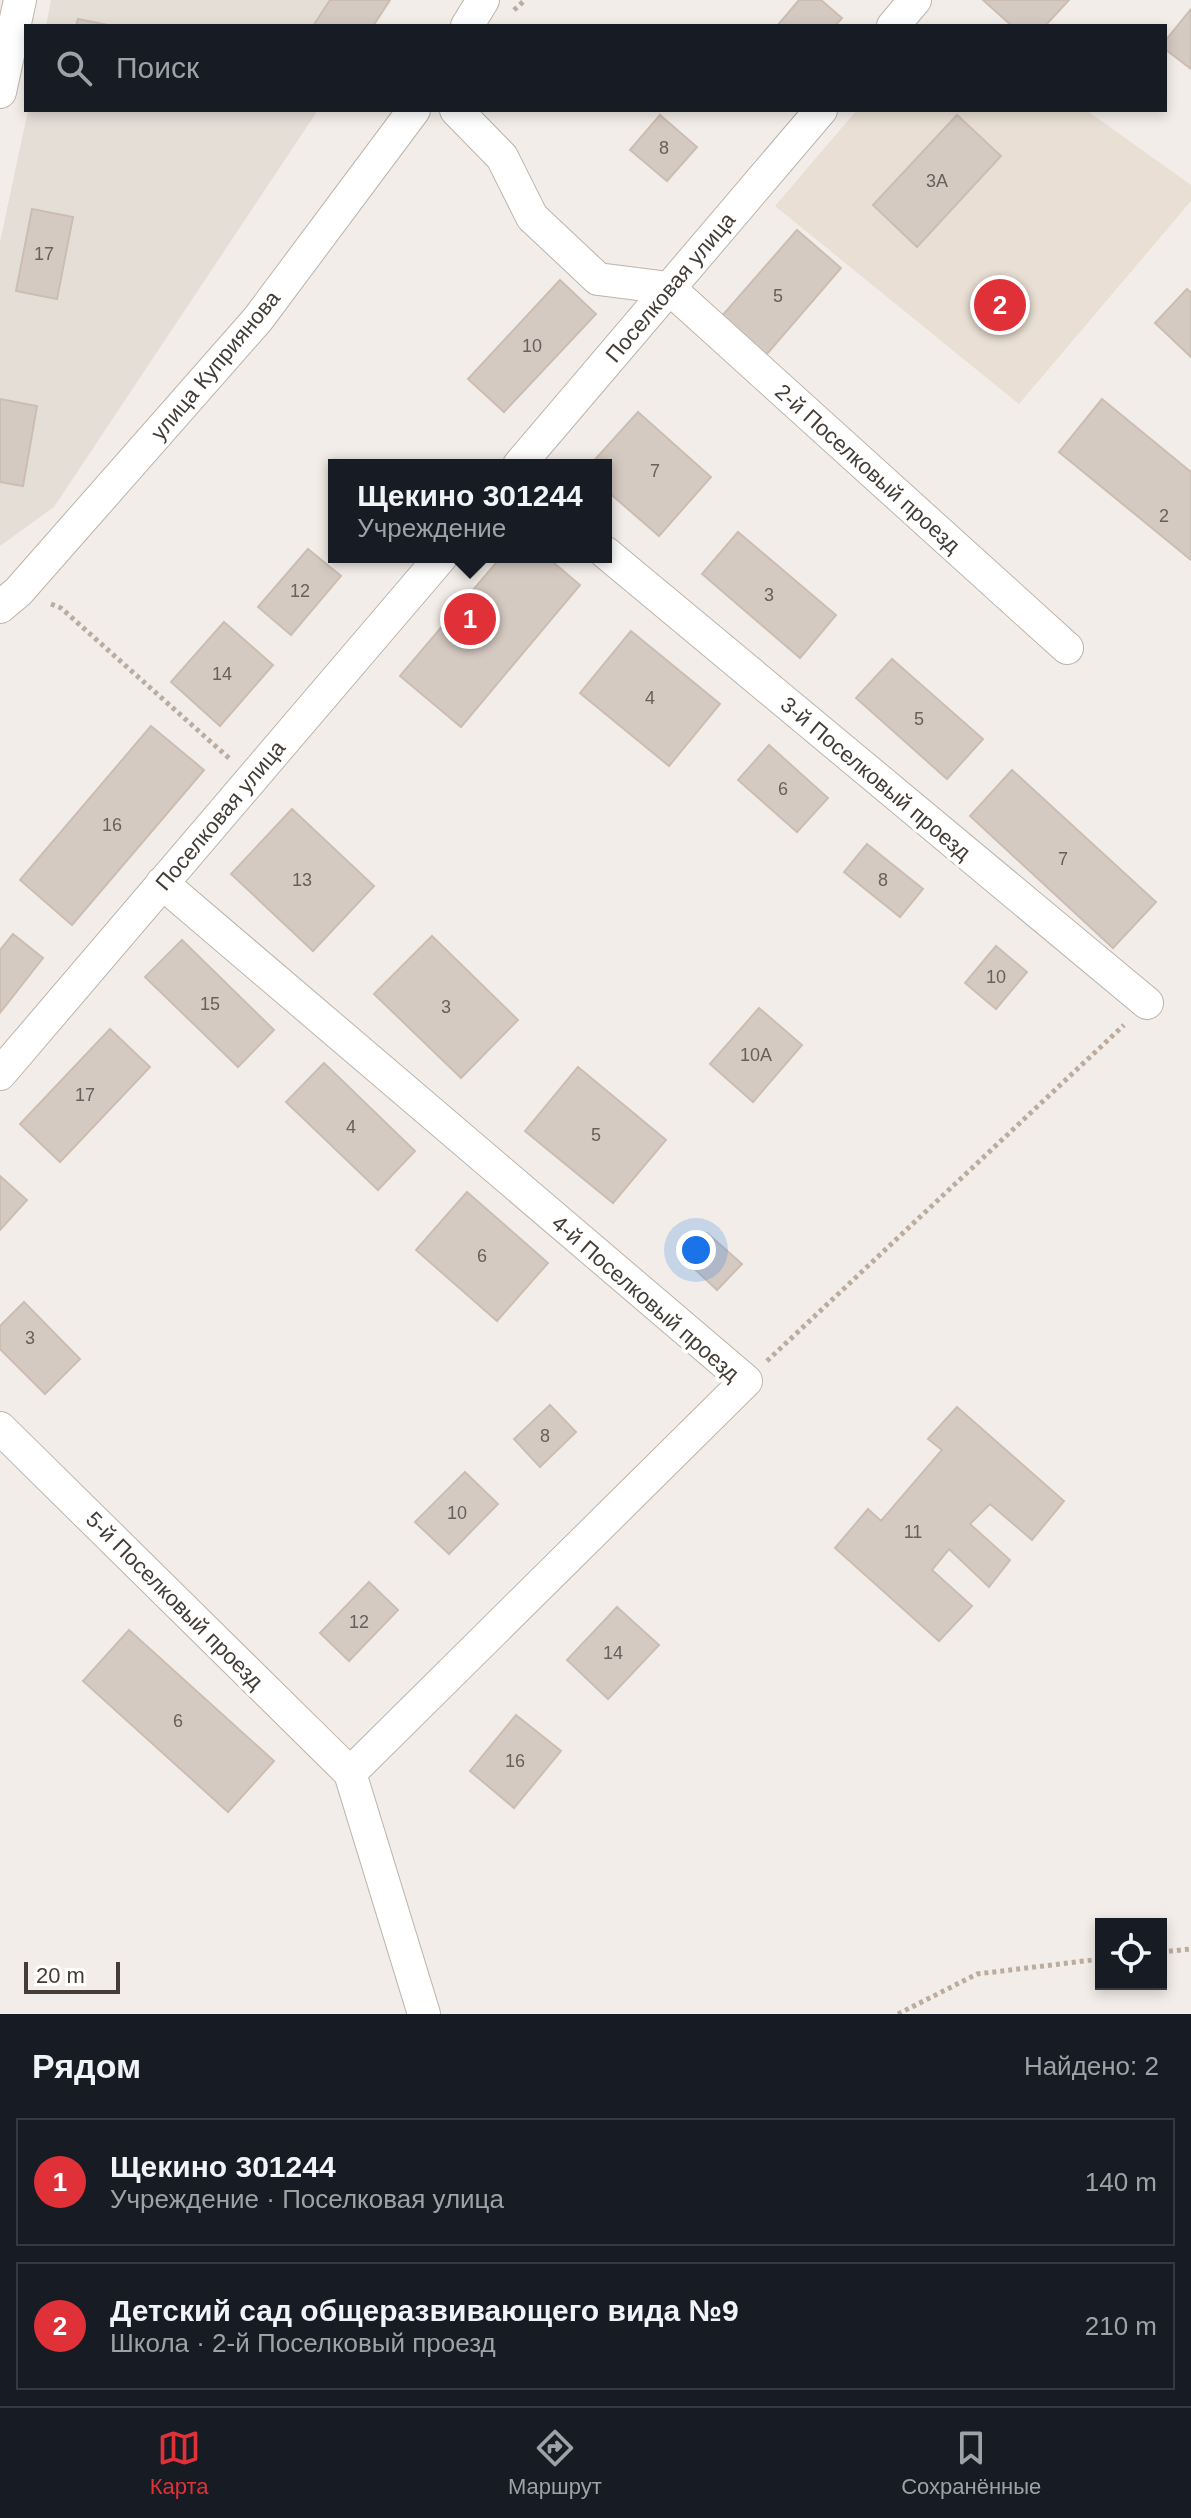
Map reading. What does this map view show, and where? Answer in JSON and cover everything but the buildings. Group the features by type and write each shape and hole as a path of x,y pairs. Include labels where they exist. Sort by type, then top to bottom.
{"street":[{"path":"0,92 20,0"},
{"path":"468,24 483,0"},
{"path":"895,24 915,0"},
{"name":"улица Куприянова","path":"9,600 258,319 413,112"},
{"path":"458,112 502,157 532,217 598,279 669,288"},
{"name":"Поселковая улица","path":"524,459 819,112"},
{"name":"2-й Поселковый проезд","path":"669,288 1067,648"},
{"name":"3-й Поселковый проезд","path":"612,558 1147,1003"},
{"name":"Поселковая улица","path":"0,1074 436,563"},
{"name":"4-й Поселковый проезд","path":"162,883 746,1381 350,1773"},
{"name":"5-й Поселковый проезд","path":"0,1428 350,1773"},
{"path":"350,1773 424,2014"}],"path":[{"path":"9,600 61,608 251,779"},
{"path":"746,1381 1147,1003"},
{"path":"1167,1951 1191,1949"},
{"path":"898,2014 977,1974 1095,1960"}],"shaded area":[{"path":"51,0 391,0 375,24 46,24"},
{"path":"28,112 317,112 54,507 0,546 0,242"},
{"path":"855,112 1089,112 1191,185 1191,201 1019,404 775,206"}],"place":[{"name":"Детский сад общеразвивающего вида №9","path":"1000,305"},
{"name":"Щекино 301244","path":"470,619"}]}
